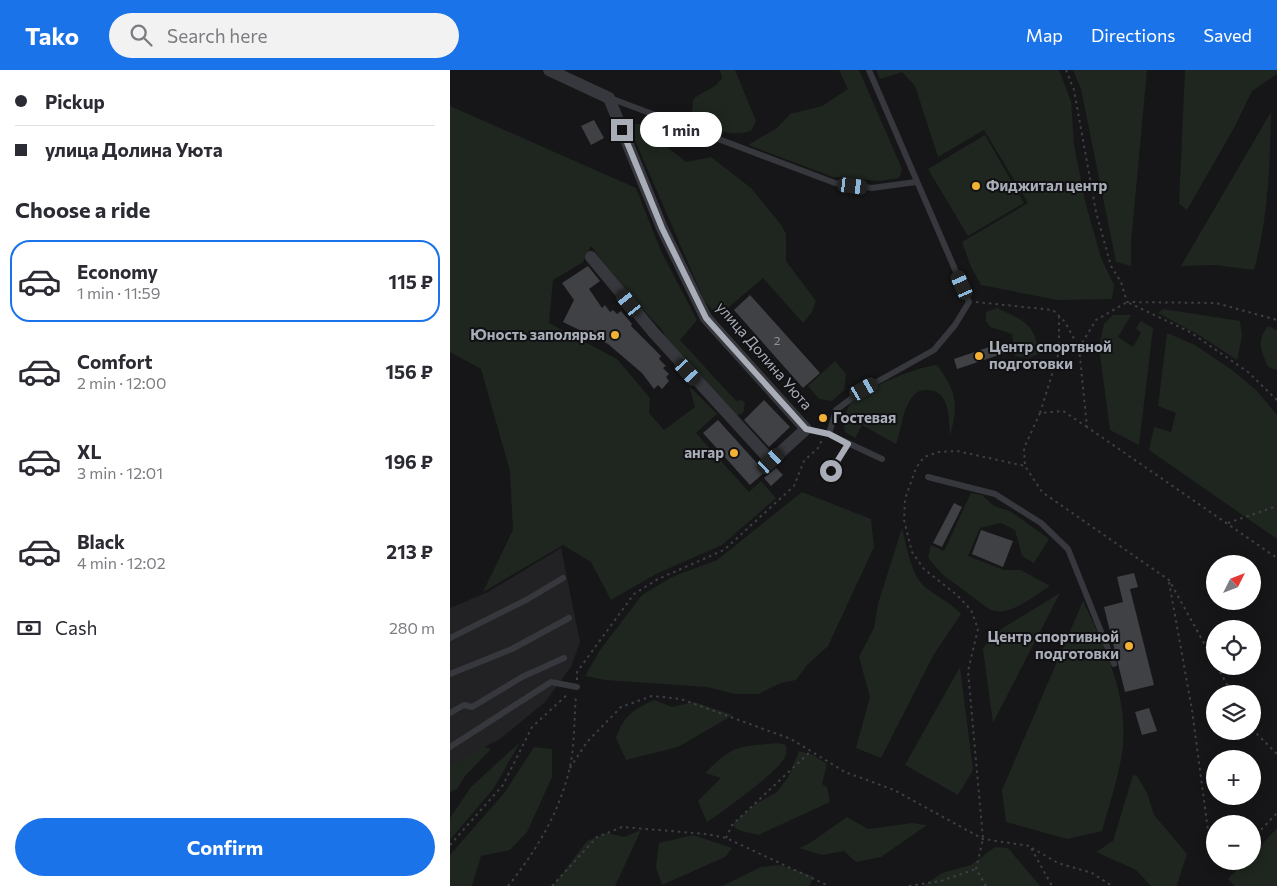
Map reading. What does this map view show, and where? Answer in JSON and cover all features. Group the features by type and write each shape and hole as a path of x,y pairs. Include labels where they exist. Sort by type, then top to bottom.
{"street":[{"path":"549,70 609,98"},
{"name":"улица Долина Уюта","path":"591,257 654,333 771,461 806,429 706,318 662,228 609,98"}],"lane":[{"path":"827,433 836,410 864,389 934,350 955,325 969,302 869,70"},
{"path":"609,98 835,184 872,188 916,182"},
{"path":"806,429 827,433 882,459"},
{"path":"829,476 848,444"},
{"path":"928,477 995,494 1041,523 1068,549 1114,664"},
{"path":"450,638 528,599 563,578"},
{"path":"450,674 512,650 569,618"},
{"path":"450,713 464,705 472,707 522,677 564,658"},
{"path":"450,747 551,682 577,686"}],"path":[{"path":"1066,70 1074,90 1096,212 1111,266 1121,282 1127,302 1190,332 1248,372 1277,400"},
{"path":"969,302 1052,310 1065,322 1079,348 1087,427"},
{"path":"1079,348 1096,320 1127,302 1216,303 1277,320"},
{"path":"1059,317 1059,352 1040,413 1024,448 1025,466 1042,492 1169,580 1206,647"},
{"path":"1040,413 1063,411 1277,558"},
{"path":"508,886 529,861 554,817 569,770 577,672 634,594 658,579 724,550 794,486 804,462 818,448 827,433"},
{"path":"986,886 976,869 983,839 968,671 978,629 971,610 957,595 924,569 912,552 904,520 905,499 910,479 924,457 939,452 957,450 1025,466"},
{"path":"1228,523 1277,506"},
{"path":"1169,580 1192,710 1206,815"},
{"path":"450,845 503,785 532,727 577,686"},
{"path":"569,770 587,742 621,706 652,696 681,699 791,739 845,772 894,790 983,839 1030,846 1058,863 1092,873 1112,886"},
{"path":"1261,738 1277,754"},
{"path":"726,838 732,825 811,751"},
{"path":"1261,830 1277,814"},
{"path":"552,886 597,837 622,826 706,834 726,838 829,886"},
{"path":"1030,846 1052,886"},
{"path":"910,886 941,881 976,869"}],"shaded area":[{"path":"720,70 735,70 756,121 751,131 727,133 719,131 704,125 692,114 693,100 718,83 722,78"},
{"path":"839,70 859,70 902,169 899,178 879,181 833,177 748,145 777,128 790,114 822,106 848,89"},
{"path":"876,70 1059,70 1071,101 1074,145 1085,201 1101,258 1114,285 1112,299 1057,300 981,285 971,267 962,242 1028,203 984,130 938,157 915,86 902,72 880,79"},
{"path":"1073,70 1147,70 1131,243 1131,266 1116,262 1081,89"},
{"path":"1185,70 1277,70 1277,74 1252,91 1234,128 1187,210 1179,204"},
{"path":"450,106 636,188 661,251 697,320 680,340 736,401 742,400 745,404 743,413 735,416 668,342 662,330 626,291 591,246 583,262 553,280 549,323 617,359 650,398 649,413 664,430 695,407 689,386 717,414 696,433 749,492 761,481 776,498 722,545 656,574 611,600 591,562 563,545 483,592 513,530 510,471 481,369 450,352"},
{"path":"1271,112 1269,172 1265,212 1254,270 1215,265 1181,266"},
{"path":"628,124 642,124 686,162 711,157 751,188 782,226 786,234 786,261 816,301 812,312 803,323 763,278 723,312 715,314 704,300"},
{"name":"Фиджитал центр","path":"985,135 1024,203 968,236 928,169"},
{"path":"997,308 1020,320 1031,329 1037,344 1038,354 1029,358 1015,356 1012,334 990,327 986,321 986,312"},
{"path":"1163,309 1240,321 1242,336 1237,360 1199,335 1158,313"},
{"path":"1113,315 1131,315 1118,337 1133,347 1141,333 1136,328 1141,321 1153,328 1139,445 1110,430 1099,347 1104,324"},
{"path":"1268,326 1277,330 1277,370 1268,367 1262,351 1262,336"},
{"path":"1167,333 1195,345 1232,370 1257,391 1277,415 1277,539 1149,450 1154,427 1171,432 1176,413 1158,406"},
{"path":"835,361 846,374 844,390 832,401 819,399 808,386"},
{"path":"937,365 952,390 954,398 953,425 950,436 947,406 944,400 940,394 926,390 917,392 909,401 896,444 862,425 855,438 845,432 846,412 855,399 903,374"},
{"path":"802,492 871,519 874,547 828,646 807,665 796,680 781,683 758,694 735,694 707,687 606,680 585,676 600,650 642,595 672,577 717,560"},
{"path":"971,493 982,495 994,506 1010,511 1049,539 1034,563 1022,556 1015,530 1001,523 980,528 968,556 1004,570 1021,570 1050,586 1013,609 997,611 989,609 943,575 928,558 931,545 944,551"},
{"path":"902,528 910,559 919,581 928,590 961,614 934,654 881,758 856,748 870,697 859,657 874,628 878,604"},
{"path":"561,548 580,642 571,667 545,702 500,739 450,765 450,608 488,592"},
{"path":"1060,593 993,723 983,649 990,636"},
{"path":"1083,601 1108,656 1114,675 1123,713 1124,733 1118,773 1102,831 1067,839 1006,822 1002,790"},
{"path":"960,667 973,770 958,795 905,765"},
{"path":"654,700 672,707 694,702 733,715 678,747 626,760 616,738 619,730 630,714"},
{"path":"520,742 494,788 450,840 450,818 471,787"},
{"path":"778,743 786,745 786,756 780,764 749,791 707,822 698,801 721,778 705,773 723,757 737,749"},
{"path":"484,747 491,749 465,776 457,789 450,792 450,765"},
{"path":"534,747 552,749 552,777 527,832 510,850 481,856 472,886 450,886 450,855 505,792"},
{"path":"799,751 813,755 827,764 822,784 827,787 830,802 758,835 738,830 732,825 754,805 777,792 789,776"},
{"path":"1133,775 1137,776 1147,793 1154,815 1187,854 1177,884 1178,886 1151,886 1136,870 1096,852 1113,841"},
{"path":"847,817 868,829 912,823 927,825 881,857 856,862 844,851 822,855 799,848 810,843"},
{"path":"1277,828 1277,886 1235,886 1228,879 1236,870 1261,870 1261,845"},
{"path":"641,830 615,886 553,886 587,841 607,833 624,837"},
{"path":"693,835 732,848 725,857 662,885 656,867 659,843"},
{"path":"995,847 1008,848 1040,886 923,886 942,873 971,865"},
{"path":"780,865 813,876 810,886 722,886 761,867"}],"building":[{"path":"594,120 604,138 591,145 581,126"},
{"name":"Юность заполярья","path":"588,266 600,281 589,289 602,308 605,305 610,312 613,310 617,314 621,311 632,324 631,326 661,356 659,359 666,366 663,368 669,374 666,377 669,381 662,389 658,385 654,389 642,373 608,344 563,322 574,300 562,283"},
{"path":"750,295 820,373 803,388 734,310"},
{"name":"Центр спортвной подготовки","path":"1001,343 1005,353 957,369 954,359"},
{"name":"ангар","path":"764,400 790,427 769,447 744,420"},
{"name":"ангар","path":"718,420 765,472 750,485 703,433"},
{"path":"776,468 783,475 771,486 764,478"},
{"path":"954,503 962,507 942,547 933,543"},
{"path":"981,530 1013,541 1003,567 972,554"},
{"name":"Центр спортивной подготовки","path":"1134,573 1138,587 1130,589 1154,685 1125,692 1104,607 1123,602 1117,577"},
{"path":"1149,708 1157,731 1142,735 1135,712"}],"place":[{"name":"Фиджитал центр","path":"976,186"},
{"name":"Юность заполярья","path":"615,335"},
{"name":"Центр спортвной подготовки","path":"979,356"},
{"name":"Гостевая","path":"823,418"},
{"name":"ангар","path":"734,453"},
{"name":"Центр спортивной подготовки","path":"1129,646"}],"route":[{"path":"622,130 662,228 706,318 806,429 829,434 848,444 831,471"}]}
